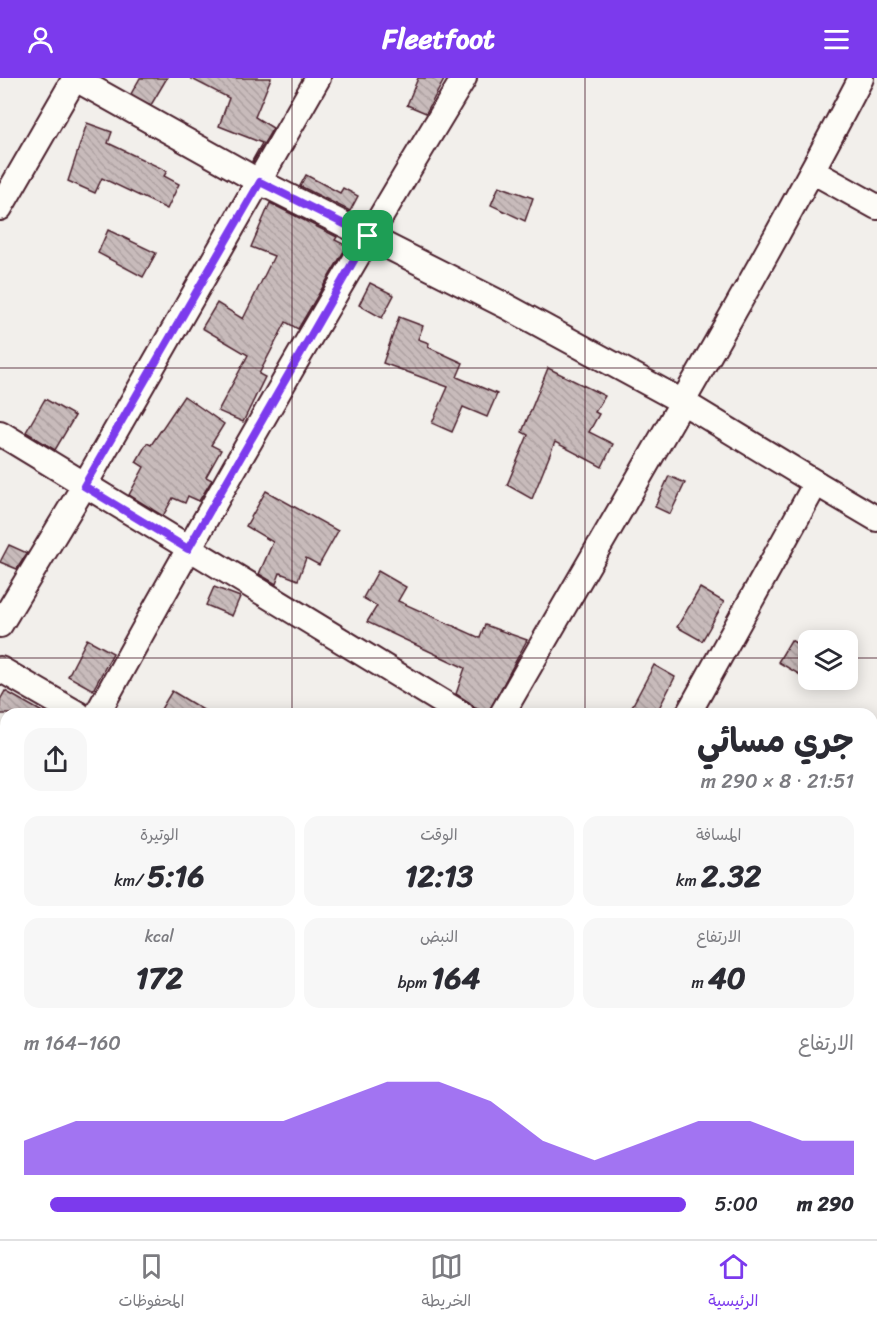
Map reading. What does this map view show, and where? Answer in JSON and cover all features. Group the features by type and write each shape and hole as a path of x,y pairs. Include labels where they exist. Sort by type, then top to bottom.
{"street":[{"path":"0,208 74,78 260,182 681,400 877,519"},
{"path":"0,625 84,486 318,78"},
{"path":"100,708 188,549 368,236 464,78"},
{"path":"505,708 812,171 861,78"},
{"path":"812,171 877,207"},
{"path":"0,433 452,708"},
{"path":"691,708 816,483"},
{"path":"0,669 68,708"}],"building":[{"path":"140,78 167,78 151,105 131,94"},
{"path":"190,78 271,78 255,117 273,128 253,162 262,143 219,126 229,98"},
{"path":"418,78 445,78 426,113 407,105"},
{"path":"87,123 112,132 108,143 167,171 164,176 179,184 167,209 102,178 95,193 68,181"},
{"path":"306,175 340,193 343,188 358,196 350,211 300,186"},
{"path":"499,186 533,198 525,221 491,205"},
{"path":"270,203 337,237 335,240 347,246 298,329 286,322 259,374 265,377 243,422 218,411 248,355 202,328 217,303 243,319 274,256 251,247"},
{"path":"108,230 156,253 143,277 98,253"},
{"path":"370,283 394,295 382,318 359,305"},
{"path":"399,317 423,326 418,339 429,343 428,347 463,363 457,377 497,394 487,417 463,407 452,432 432,423 448,387 383,363"},
{"path":"548,368 605,396 595,412 599,414 589,432 613,444 602,467 555,442 532,499 507,485 528,435 522,432"},
{"path":"184,396 224,424 211,445 221,450 206,477 212,480 199,501 188,496 185,503 173,498 163,516 129,495 144,467 136,462 147,443 151,445"},
{"path":"45,399 75,416 55,450 26,432"},
{"path":"669,476 685,483 670,514 655,507"},
{"path":"266,491 338,531 319,565 306,558 298,580 280,573 276,584 259,574 273,542 246,526"},
{"path":"9,545 27,553 17,569 0,562"},
{"path":"378,571 406,587 398,601 480,638 485,625 527,640 491,708 475,708 456,694 465,668 367,622 377,606 363,598"},
{"path":"214,587 240,597 232,616 206,605"},
{"path":"700,588 724,602 702,641 677,627"},
{"path":"87,639 113,653 93,690 68,676"},
{"path":"791,640 798,645 798,674 778,662"},
{"path":"654,665 675,677 659,708 631,708"},
{"path":"5,691 35,708 0,708 0,700"},
{"path":"172,691 200,708 162,708"}],"route":[{"path":"260,182 368,236 188,549 84,486 260,182"}]}
